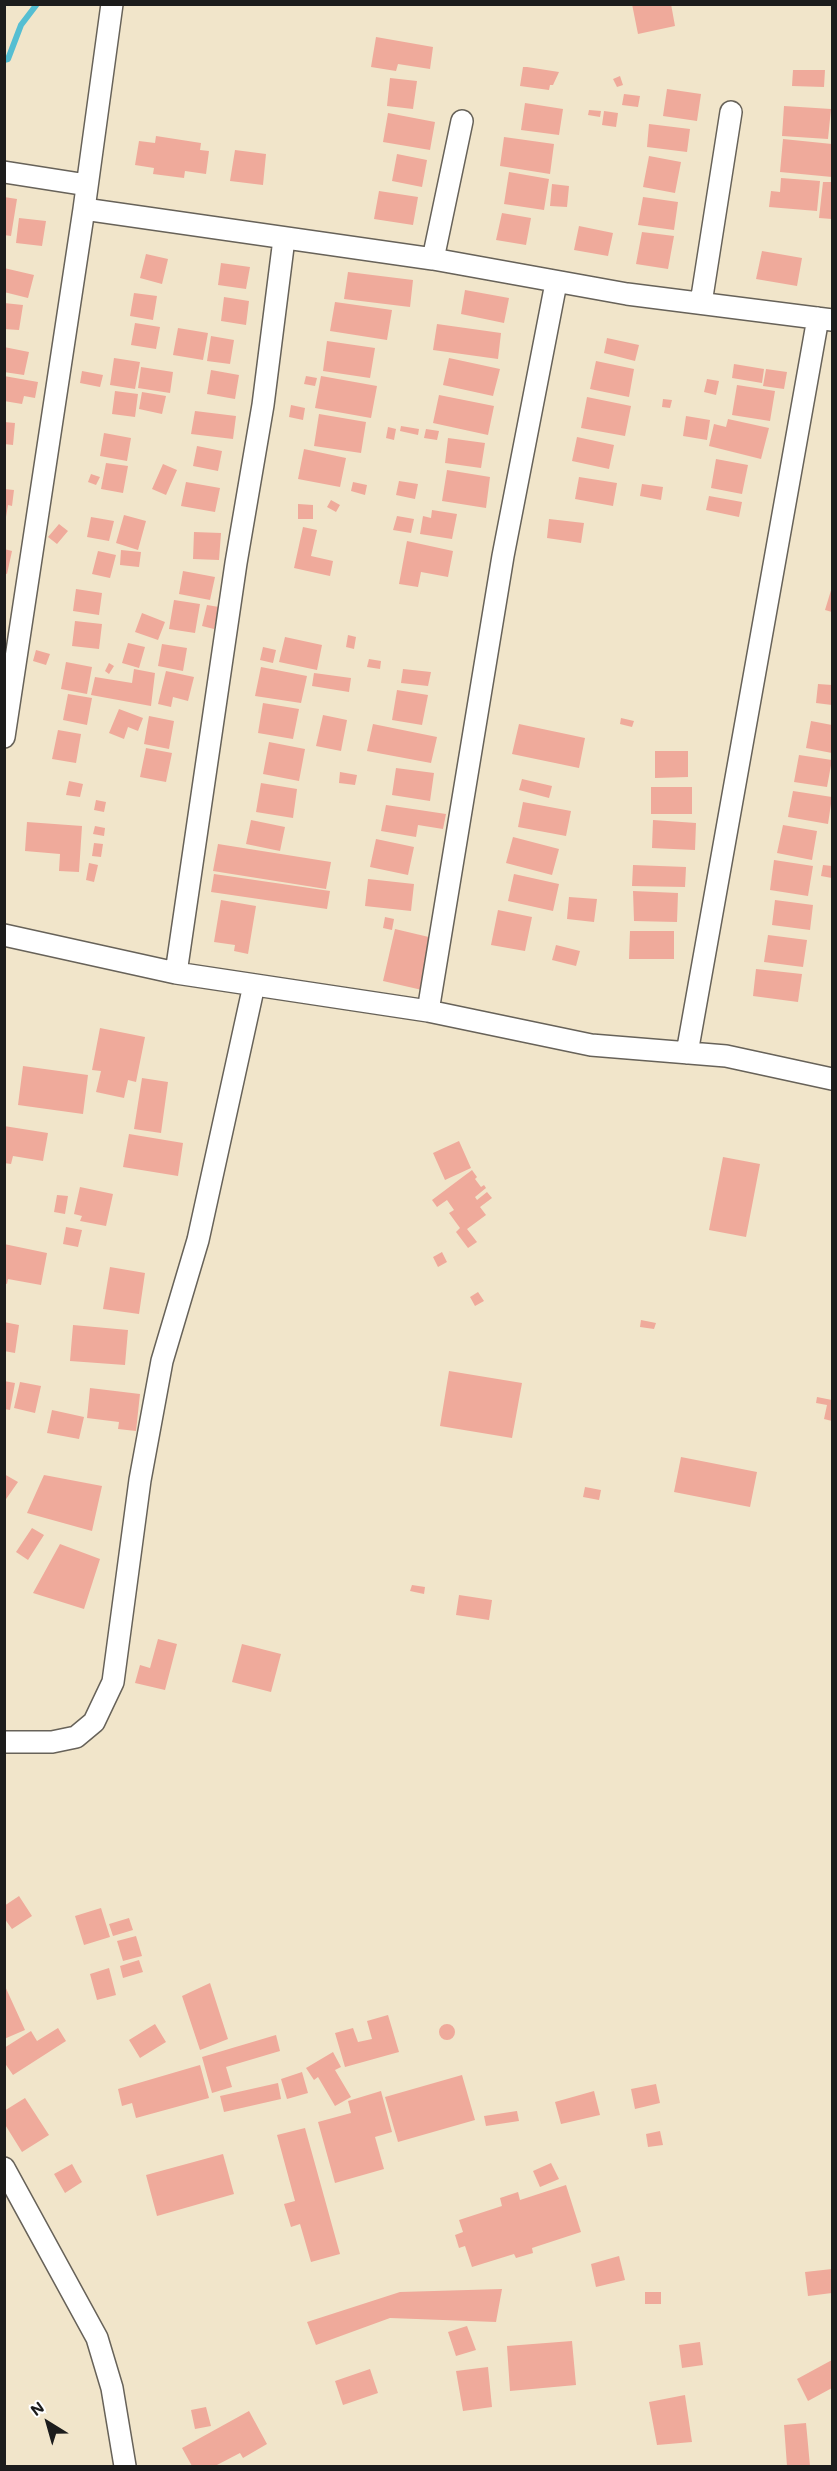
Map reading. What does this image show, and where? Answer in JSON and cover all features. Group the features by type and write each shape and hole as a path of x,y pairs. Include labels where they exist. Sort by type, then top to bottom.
{"street":[{"path":"4,737 10,667 84,209 112,4"},
{"path":"701,303 731,112"},
{"path":"433,259 462,121"},
{"path":"4,172 87,185"},
{"path":"84,209 433,259 556,282 825,319 687,1053"},
{"path":"176,973 236,563 263,405 284,239"},
{"path":"428,1011 503,556 556,282"},
{"path":"4,934 176,973 428,1011 591,1045 726,1056 832,1079"},
{"path":"4,1742 52,1742 76,1737 94,1722 113,1682 140,1480 162,1361 198,1240 254,985"},
{"path":"4,2168 97,2338 112,2388 124,2466"}],"building":[{"path":"632,4 671,4 675,26 638,34"},
{"path":"376,37 433,47 430,69 398,64 396,71 371,67"},
{"path":"523,67 559,72 549,90 520,86"},
{"path":"793,70 825,70 824,87 792,86"},
{"path":"620,76 623,85 617,87 613,79"},
{"path":"390,78 417,81 413,109 387,106"},
{"path":"667,89 701,94 697,121 663,116"},
{"path":"624,94 640,96 638,107 622,105"},
{"path":"525,103 563,109 559,135 521,130"},
{"path":"784,106 831,109 828,139 782,136"},
{"path":"589,110 601,111 600,117 588,115"},
{"path":"604,111 618,113 616,127 602,125"},
{"path":"388,113 435,122 430,150 383,142"},
{"path":"649,124 690,129 687,152 647,147"},
{"path":"156,136 201,143 200,150 209,151 206,174 185,171 184,178 153,174 154,168 135,165 139,141 155,143"},
{"path":"504,137 554,144 550,174 500,166"},
{"path":"783,139 832,144 832,177 780,172"},
{"path":"235,150 266,154 263,185 230,181"},
{"path":"397,154 427,160 422,187 392,181"},
{"path":"649,156 681,162 675,193 643,187"},
{"path":"509,172 549,179 544,210 504,204"},
{"path":"781,178 820,181 817,211 769,207 771,191 780,192"},
{"path":"823,182 832,182 832,219 819,218"},
{"path":"552,184 569,186 567,207 550,206"},
{"path":"379,191 418,197 413,225 374,219"},
{"path":"4,197 17,199 11,236 4,235"},
{"path":"643,197 678,202 674,230 638,225"},
{"path":"502,213 531,218 526,245 496,240"},
{"path":"19,218 46,221 42,246 16,243"},
{"path":"579,226 613,233 608,256 574,250"},
{"path":"642,232 674,236 668,269 636,264"},
{"path":"762,251 802,258 797,286 756,279"},
{"path":"146,254 168,259 162,284 140,278"},
{"path":"221,263 250,267 246,289 218,285"},
{"path":"4,268 34,275 28,298 4,292"},
{"path":"348,272 413,280 410,307 344,299"},
{"path":"465,290 509,298 504,323 461,314"},
{"path":"134,293 157,296 153,320 130,316"},
{"path":"224,297 249,301 246,325 221,321"},
{"path":"335,302 392,310 387,340 330,331"},
{"path":"4,303 23,305 19,330 4,329"},
{"path":"135,323 160,327 156,349 131,345"},
{"path":"437,324 501,333 498,359 433,350"},
{"path":"178,328 208,333 203,360 173,355"},
{"path":"211,336 234,340 230,364 207,361"},
{"path":"607,338 639,345 635,361 604,353"},
{"path":"327,341 375,348 370,378 323,371"},
{"path":"4,347 29,352 24,375 4,372"},
{"path":"114,358 140,362 135,389 110,385"},
{"path":"449,358 500,369 493,396 443,385"},
{"path":"596,361 634,369 629,397 590,389"},
{"path":"734,364 764,369 762,383 732,378"},
{"path":"141,367 173,372 170,393 138,388"},
{"path":"766,369 787,372 784,389 763,386"},
{"path":"211,370 239,375 235,399 207,394"},
{"path":"82,371 103,375 100,387 80,383"},
{"path":"4,376 38,382 35,398 24,396 22,404 4,401"},
{"path":"306,376 317,378 315,386 304,384"},
{"path":"321,376 377,386 371,418 315,408"},
{"path":"707,379 719,381 716,395 704,392"},
{"path":"737,385 775,391 770,421 732,415"},
{"path":"115,391 138,394 135,417 112,414"},
{"path":"142,392 166,396 162,414 139,409"},
{"path":"439,395 494,406 488,435 433,423"},
{"path":"587,397 631,406 625,436 581,428"},
{"path":"663,399 672,400 670,408 662,407"},
{"path":"291,405 305,408 303,420 289,417"},
{"path":"195,411 236,416 233,439 191,434"},
{"path":"319,414 366,422 361,453 314,446"},
{"path":"686,416 710,420 707,440 683,436"},
{"path":"728,419 769,428 761,459 709,446 714,424 726,427"},
{"path":"4,422 15,423 13,445 4,444"},
{"path":"401,426 419,429 418,435 400,431"},
{"path":"388,427 396,429 394,440 386,438"},
{"path":"426,429 439,431 437,440 424,438"},
{"path":"104,433 131,438 127,461 100,456"},
{"path":"577,437 614,445 609,469 572,461"},
{"path":"448,438 485,443 481,468 445,463"},
{"path":"197,446 222,451 218,471 193,466"},
{"path":"304,449 346,458 340,487 298,479"},
{"path":"716,459 748,465 742,494 711,488"},
{"path":"106,463 128,466 123,493 101,489"},
{"path":"163,464 177,470 166,495 152,489"},
{"path":"447,470 490,477 486,508 442,501"},
{"path":"91,474 100,477 96,485 88,482"},
{"path":"579,477 617,483 613,506 575,499"},
{"path":"399,481 418,484 415,499 396,495"},
{"path":"186,482 220,488 215,512 181,506"},
{"path":"353,482 367,485 365,495 351,491"},
{"path":"642,484 663,487 661,500 640,496"},
{"path":"4,489 14,490 12,506 8,505 6,517"},
{"path":"709,496 742,502 739,517 706,510"},
{"path":"331,500 340,505 336,512 327,507"},
{"path":"298,504 313,505 313,519 298,519"},
{"path":"432,510 457,514 452,539 420,534 423,516 431,518"},
{"path":"124,515 146,521 138,550 116,543"},
{"path":"397,516 414,519 411,533 393,530"},
{"path":"91,517 114,521 109,541 87,537"},
{"path":"549,519 584,523 581,543 547,538"},
{"path":"59,524 68,531 57,544 48,537"},
{"path":"303,527 317,530 311,556 333,561 330,576 294,568"},
{"path":"194,532 221,533 219,560 193,559"},
{"path":"407,541 453,551 448,577 421,572 418,587 399,584"},
{"path":"4,549 12,551 7,574 4,573"},
{"path":"121,550 141,552 139,567 120,565"},
{"path":"98,551 116,555 110,578 92,574"},
{"path":"183,571 215,577 210,600 179,594"},
{"path":"832,587 832,612 825,610"},
{"path":"76,589 102,593 99,615 73,611"},
{"path":"174,600 200,604 195,633 169,629"},
{"path":"207,605 219,607 214,629 202,626"},
{"path":"142,613 165,622 158,640 135,632"},
{"path":"75,621 102,624 99,649 72,646"},
{"path":"348,635 356,637 354,649 346,647"},
{"path":"285,637 322,645 317,670 279,662"},
{"path":"128,643 145,647 139,668 122,663"},
{"path":"162,644 187,648 183,671 158,666"},
{"path":"263,647 276,650 273,663 260,660"},
{"path":"36,650 50,654 46,665 33,661"},
{"path":"369,659 381,661 380,669 367,667"},
{"path":"66,662 92,667 87,694 61,689"},
{"path":"109,663 114,666 109,674 105,671"},
{"path":"261,667 307,676 301,703 255,696"},
{"path":"134,669 155,673 151,706 91,695 95,677 132,683"},
{"path":"403,669 431,672 428,686 401,683"},
{"path":"166,671 194,677 188,701 173,697 171,707 158,704"},
{"path":"314,673 351,678 349,692 312,686"},
{"path":"818,684 832,685 832,705 816,703"},
{"path":"397,690 428,695 422,725 392,720"},
{"path":"68,694 92,698 87,725 63,720"},
{"path":"263,703 299,709 293,739 258,733"},
{"path":"119,709 143,718 138,731 128,727 124,739 109,733"},
{"path":"323,715 347,720 341,751 316,746"},
{"path":"149,716 174,721 169,749 144,744"},
{"path":"621,718 634,721 632,727 620,724"},
{"path":"811,721 832,725 832,753 806,748"},
{"path":"373,724 437,737 431,763 367,751"},
{"path":"519,724 585,738 579,768 512,754"},
{"path":"58,730 81,734 76,763 52,759"},
{"path":"269,742 305,749 299,781 263,774"},
{"path":"146,748 172,753 166,782 140,777"},
{"path":"655,751 688,751 688,777 655,778"},
{"path":"799,755 832,760 827,787 794,782"},
{"path":"396,768 434,773 430,801 392,795"},
{"path":"340,772 357,775 355,785 339,783"},
{"path":"522,779 552,786 549,798 519,790"},
{"path":"69,781 83,784 80,797 66,795"},
{"path":"261,783 297,789 293,818 256,812"},
{"path":"651,787 692,787 692,814 651,814"},
{"path":"793,791 832,797 828,824 788,817"},
{"path":"96,800 106,802 104,812 94,810"},
{"path":"523,802 571,811 566,836 518,827"},
{"path":"386,805 446,814 443,829 418,825 416,837 381,831"},
{"path":"251,820 285,827 280,851 246,844"},
{"path":"653,820 696,823 695,850 652,848"},
{"path":"27,822 82,826 79,872 59,871 60,854 25,851"},
{"path":"783,825 817,831 812,860 777,853"},
{"path":"95,826 105,828 104,836 93,834"},
{"path":"513,837 559,849 552,875 506,863"},
{"path":"376,839 414,847 408,875 370,867"},
{"path":"94,843 103,844 101,857 92,856"},
{"path":"218,844 331,862 326,889 213,871"},
{"path":"774,860 813,866 808,896 770,890"},
{"path":"89,863 98,865 94,882 86,880"},
{"path":"633,865 686,867 685,887 632,886"},
{"path":"823,865 832,866 832,878 821,876"},
{"path":"214,874 330,891 327,909 211,892"},
{"path":"514,874 559,884 553,911 508,901"},
{"path":"368,879 414,884 411,911 365,906"},
{"path":"633,891 678,893 677,922 634,921"},
{"path":"569,897 597,899 594,922 567,919"},
{"path":"221,900 256,906 248,954 234,951 235,945 214,942"},
{"path":"775,900 813,905 810,930 772,925"},
{"path":"498,910 532,917 525,951 491,945"},
{"path":"385,917 394,919 392,930 383,928"},
{"path":"395,929 433,938 422,990 383,981"},
{"path":"630,931 674,931 674,959 629,959"},
{"path":"768,935 807,940 803,967 764,962"},
{"path":"556,945 580,951 576,966 552,960"},
{"path":"756,969 802,974 798,1002 753,996"},
{"path":"100,1028 145,1037 136,1082 128,1080 124,1098 96,1092 101,1071 92,1070"},
{"path":"23,1066 88,1075 83,1114 18,1105"},
{"path":"142,1078 168,1082 161,1133 134,1129"},
{"path":"4,1126 48,1133 43,1161 13,1156 11,1164 4,1163"},
{"path":"129,1134 183,1143 178,1176 123,1167"},
{"path":"459,1141 471,1168 445,1180 433,1153"},
{"path":"723,1157 760,1164 746,1237 709,1230"},
{"path":"472,1170 481,1187 484,1185 486,1188 475,1197 477,1200 487,1192 492,1198 480,1207 486,1215 467,1229 477,1242 468,1248 456,1232 460,1228 449,1213 454,1210 447,1200 437,1207 432,1200"},
{"path":"80,1187 113,1194 106,1226 80,1221 82,1216 74,1214"},
{"path":"57,1195 68,1196 65,1214 54,1212"},
{"path":"66,1227 82,1230 78,1247 63,1244"},
{"path":"4,1244 47,1253 41,1285 8,1279 7,1284 4,1283"},
{"path":"442,1252 447,1262 438,1267 433,1257"},
{"path":"110,1267 145,1273 139,1314 103,1309"},
{"path":"478,1292 484,1301 475,1306 470,1297"},
{"path":"641,1320 656,1323 654,1329 640,1327"},
{"path":"4,1322 19,1325 15,1353 4,1351"},
{"path":"73,1325 128,1330 125,1365 70,1361"},
{"path":"449,1371 522,1383 512,1438 440,1426"},
{"path":"4,1381 15,1383 10,1410 4,1409"},
{"path":"20,1382 41,1386 35,1413 14,1408"},
{"path":"90,1388 140,1394 136,1431 118,1429 119,1422 87,1418"},
{"path":"817,1397 832,1400 832,1421 824,1419 827,1405 816,1403"},
{"path":"52,1410 84,1417 79,1439 47,1433"},
{"path":"681,1457 757,1472 750,1507 674,1492"},
{"path":"4,1474 18,1482 4,1502"},
{"path":"44,1475 102,1486 92,1531 27,1513"},
{"path":"585,1487 601,1490 599,1500 583,1497"},
{"path":"32,1528 44,1535 28,1560 16,1552"},
{"path":"60,1544 100,1559 84,1609 33,1593"},
{"path":"412,1585 425,1587 424,1594 410,1591"},
{"path":"459,1595 492,1600 489,1620 456,1615"},
{"path":"158,1639 177,1644 165,1690 135,1683 140,1665 150,1668"},
{"path":"242,1644 281,1654 271,1692 232,1682"},
{"path":"19,1896 32,1916 12,1929 4,1918 4,1906"},
{"path":"101,1908 110,1937 84,1945 75,1916"},
{"path":"129,1918 133,1930 113,1936 109,1924"},
{"path":"136,1936 142,1956 123,1961 117,1941"},
{"path":"139,1960 143,1972 123,1978 120,1966"},
{"path":"109,1968 116,1995 97,2000 90,1974"},
{"path":"210,1983 228,2039 200,2050 182,1996"},
{"path":"4,1984 25,2030 4,2039"},
{"path":"388,2015 399,2052 345,2067 335,2033 353,2028 358,2042 372,2039 367,2021"},
{"path":"155,2024 166,2042 140,2058 129,2040"},
{"path":"447,2024 455,2032 447,2040 439,2032"},
{"path":"58,2028 66,2041 13,2075 4,2062 4,2048 31,2031 37,2041"},
{"path":"276,2035 280,2051 226,2067 232,2087 212,2093 202,2057"},
{"path":"333,2052 341,2067 335,2070 351,2097 335,2106 318,2077 314,2080 306,2068"},
{"path":"200,2065 209,2098 136,2118 132,2103 122,2106 118,2089"},
{"path":"302,2072 308,2093 287,2099 281,2079"},
{"path":"462,2075 475,2120 398,2142 385,2097"},
{"path":"278,2083 281,2099 224,2112 220,2096"},
{"path":"656,2084 660,2103 635,2109 631,2089"},
{"path":"381,2091 392,2132 375,2137 384,2169 335,2183 318,2122 351,2113 348,2101"},
{"path":"594,2091 600,2115 561,2124 555,2102"},
{"path":"25,2098 49,2135 22,2152 4,2123 4,2111"},
{"path":"517,2111 519,2121 486,2126 484,2116"},
{"path":"305,2128 340,2254 311,2262 300,2224 291,2227 284,2204 295,2201 277,2135"},
{"path":"660,2131 663,2145 648,2147 646,2134"},
{"path":"223,2154 234,2194 157,2216 146,2175"},
{"path":"551,2163 559,2179 540,2187 533,2171"},
{"path":"72,2164 82,2182 65,2193 54,2174"},
{"path":"566,2185 581,2232 532,2248 533,2253 516,2258 514,2254 472,2267 465,2246 459,2248 455,2235 463,2232 459,2220 502,2206 500,2198 518,2192 520,2200"},
{"path":"619,2256 625,2280 596,2287 591,2264"},
{"path":"832,2269 832,2293 808,2296 805,2272"},
{"path":"502,2289 496,2322 390,2318 316,2345 307,2322 400,2292"},
{"path":"645,2292 661,2292 661,2304 645,2304"},
{"path":"467,2326 476,2350 456,2356 448,2332"},
{"path":"572,2341 576,2385 510,2391 507,2346"},
{"path":"700,2342 703,2365 682,2368 679,2345"},
{"path":"832,2360 832,2388 808,2401 797,2379"},
{"path":"488,2367 492,2407 463,2411 456,2371"},
{"path":"370,2369 378,2393 343,2405 335,2381"},
{"path":"685,2395 692,2442 657,2445 649,2402"},
{"path":"206,2407 211,2426 195,2429 191,2410"},
{"path":"249,2411 267,2444 243,2458 240,2453 215,2466 192,2466 182,2448"},
{"path":"806,2423 810,2466 787,2466 784,2425"}],"waterway":[{"path":"4,60 8,59 21,25 37,4"}]}
